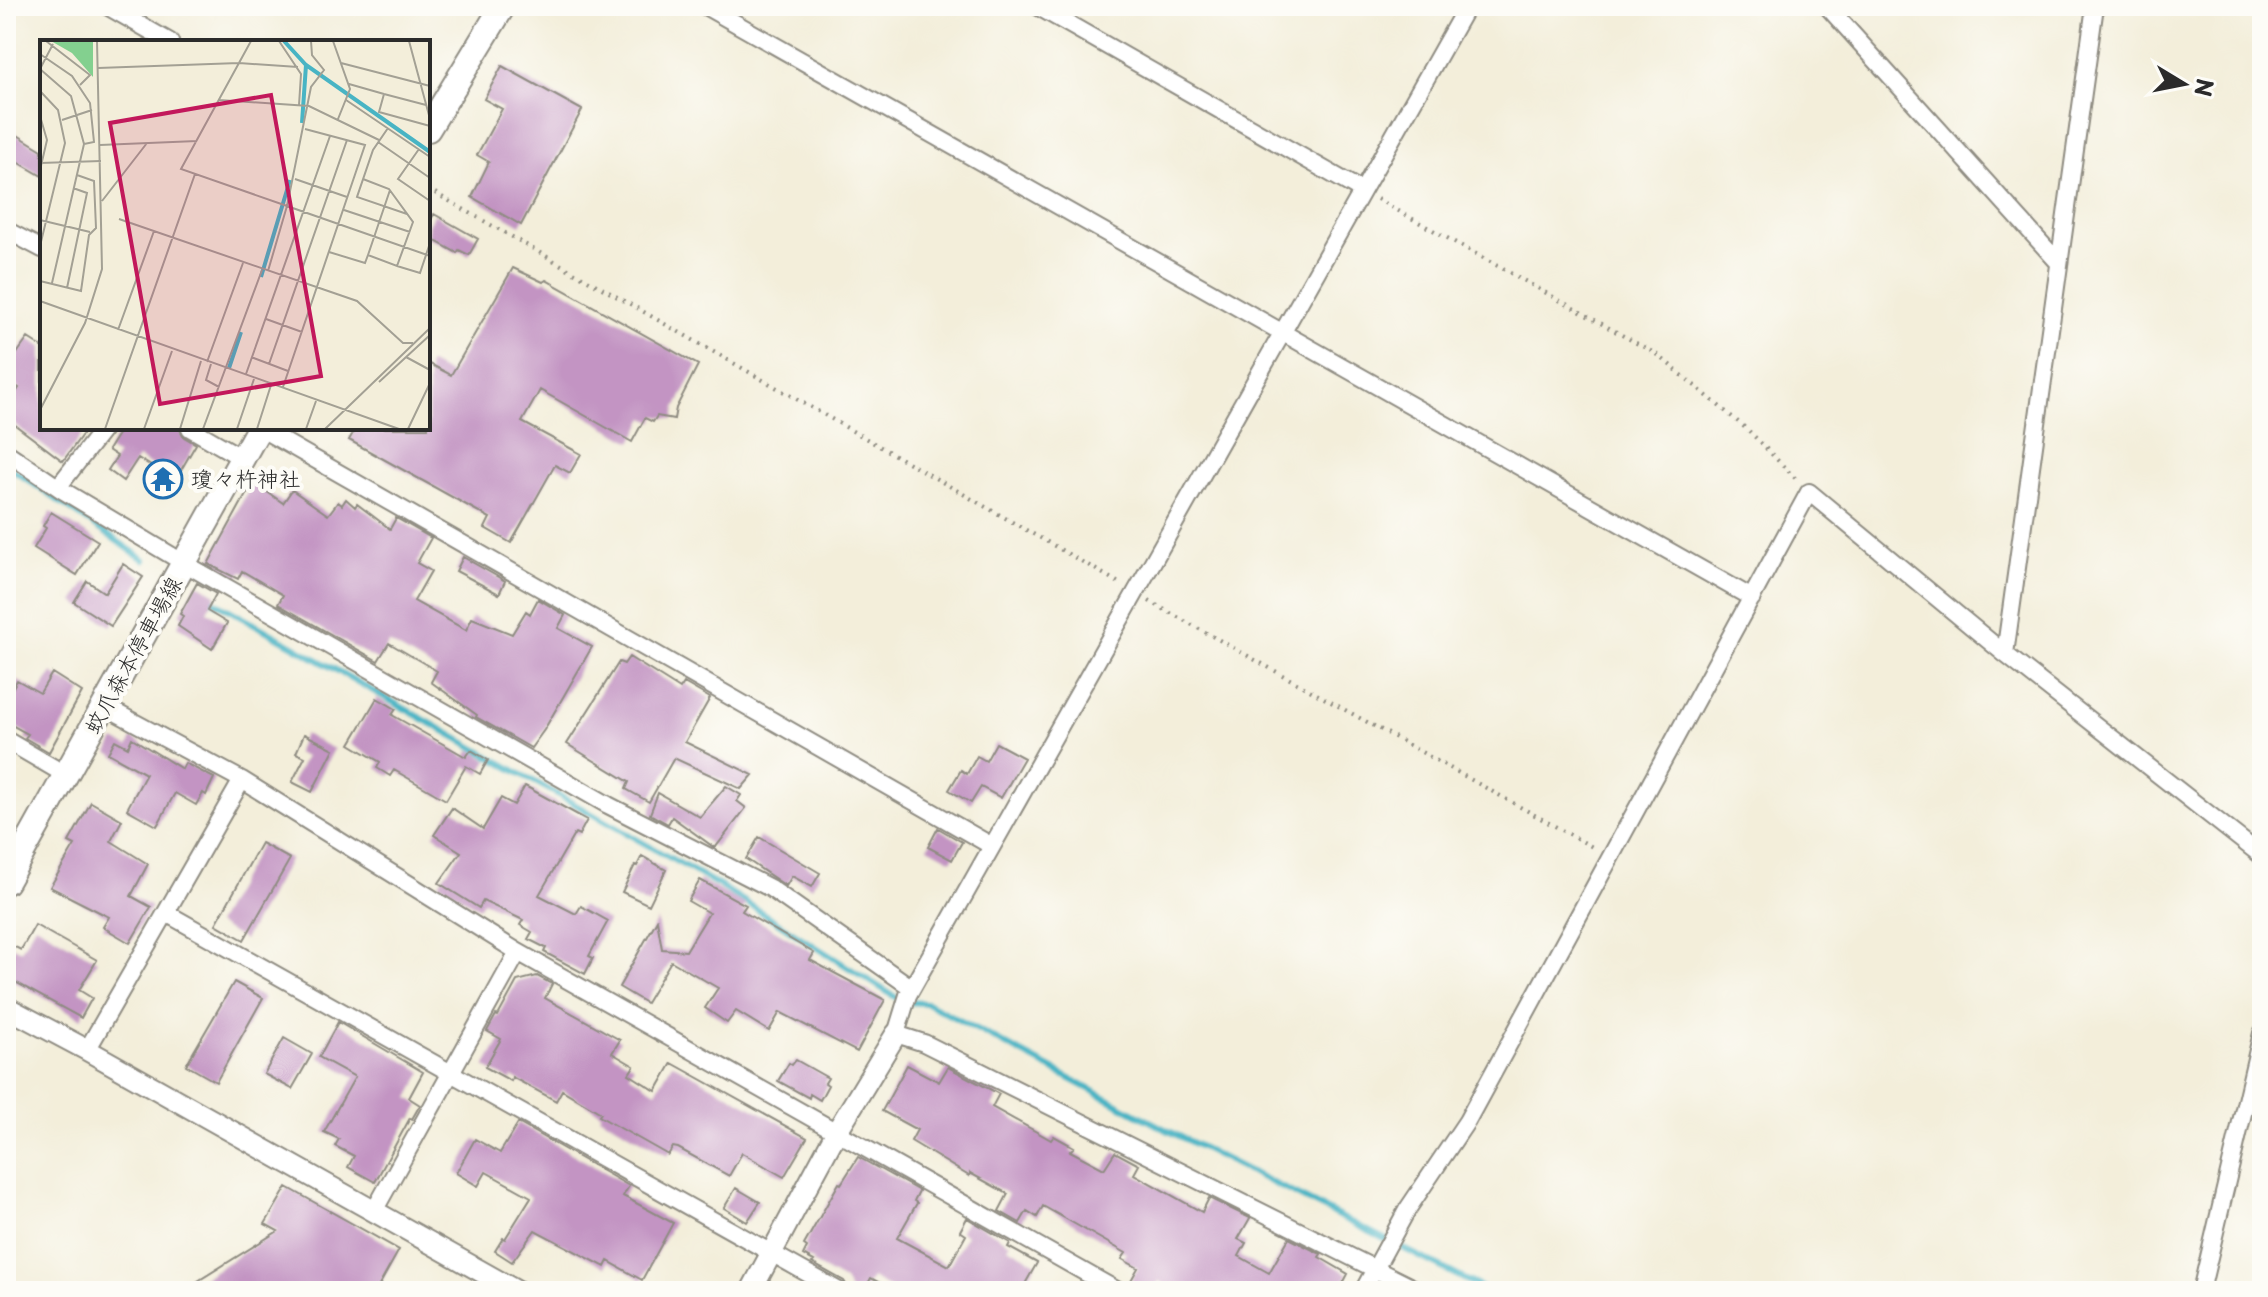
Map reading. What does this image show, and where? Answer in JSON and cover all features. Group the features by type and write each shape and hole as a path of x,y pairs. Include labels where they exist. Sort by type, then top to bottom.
{"main road":[{"path":"430,126 503,6"},
{"name":"蚊爪森本停車場線","path":"6,882 259,430"}],"street":[{"path":"107,6 166,40"},
{"path":"705,6 1752,598"},
{"path":"1037,6 1362,191"},
{"path":"751,1291 837,1131 899,1028 910,991 1467,6"},
{"path":"1827,6 2059,263"},
{"path":"2005,654 2095,6"},
{"path":"6,230 40,248"},
{"path":"58,487 102,430"},
{"path":"193,430 242,458"},
{"path":"264,430 992,846"},
{"path":"6,452 184,563 608,805 770,888 910,991"},
{"path":"1363,1291 1407,1210 1467,1121 1809,492 2005,654 2262,856"},
{"path":"104,706 242,780 518,952 1118,1291"},
{"path":"6,740 66,775"},
{"path":"87,1050 242,780"},
{"path":"166,913 839,1291"},
{"path":"374,1211 518,952"},
{"path":"6,1007 516,1291"},
{"path":"899,1028 924,1043 1378,1264 1419,1291"},
{"path":"2201,1291 2262,1033"}],"path":[{"path":"430,190 1135,593 1611,857"},
{"path":"1362,191 1658,355 1749,431 1809,492"}],"building":[{"path":"502,66 582,110 521,225 472,197 489,162 477,155 502,109 484,99"},
{"path":"6,128 40,149 40,175 6,155"},
{"path":"434,214 478,239 469,255 459,250 457,253 430,238 430,221"},
{"path":"513,268 543,282 546,280 698,365 676,408 674,419 657,416 653,422 645,418 632,442 540,390 522,422 581,454 570,473 555,465 511,543 485,528 490,518 349,440 355,430 430,430 430,364 451,375"},
{"path":"28,338 40,346 40,430 86,430 63,461 6,418 6,408 19,388 6,379 6,369"},
{"path":"121,430 180,430 184,437 196,444 177,477 173,475 171,478 138,458 123,481 108,470 117,456 108,450"},
{"path":"253,482 283,503 292,490 328,515 338,502 342,505 346,499 390,529 396,518 431,538 417,563 431,571 414,601 466,630 472,618 512,634 526,611 530,614 538,599 565,615 558,628 592,647 531,748 476,717 431,682 437,671 389,643 378,661 278,604 283,595 242,571 238,579 208,564"},
{"path":"51,512 98,541 77,575 34,548"},
{"path":"463,557 505,581 499,594 456,571"},
{"path":"123,564 143,577 111,626 74,602 87,581 105,593"},
{"path":"197,583 216,594 207,611 227,623 212,649 178,626 183,616 180,614"},
{"path":"629,657 680,689 684,683 710,698 685,742 753,775 741,789 674,758 649,802 626,789 629,782 567,744 619,662 624,664"},
{"path":"52,673 82,692 49,752 25,738 28,734 6,722 6,700 17,680 40,693"},
{"path":"377,698 396,709 392,715 466,757 471,750 488,760 480,774 466,766 446,800 394,770 390,776 377,768 380,762 350,744"},
{"path":"304,734 334,749 312,792 292,782 305,757 296,753"},
{"path":"132,738 182,769 185,763 214,778 206,795 203,793 196,805 175,793 157,826 127,809 146,774 108,753 115,740 128,747"},
{"path":"996,743 1024,758 1001,798 981,787 971,803 949,790 961,770 967,774 977,756 986,761"},
{"path":"525,786 587,820 579,835 575,833 539,895 576,914 581,906 608,921 589,956 593,958 585,974 544,952 546,948 528,939 532,932 520,925 523,920 483,901 479,908 439,883 461,852 434,835 452,808 483,829 501,798 514,805"},
{"path":"726,786 741,795 737,801 746,808 715,848 672,817 668,824 650,814 658,793 700,817"},
{"path":"91,802 122,820 111,841 148,864 131,896 151,907 130,943 103,927 109,917 50,887 75,845 69,842"},
{"path":"938,828 962,842 952,860 928,847"},
{"path":"759,837 820,873 812,887 792,876 786,886 746,859"},
{"path":"261,843 290,859 244,940 216,924"},
{"path":"642,856 666,870 649,905 622,892"},
{"path":"700,880 746,905 742,911 814,953 810,960 885,1000 857,1052 780,1012 769,1031 736,1011 727,1023 705,1008 718,988 671,961 646,1003 619,987 657,920 662,949 686,951 709,913 688,901"},
{"path":"35,925 97,960 79,990 92,998 81,1018 6,977 6,960 13,946 21,950"},
{"path":"537,976 552,984 545,998 620,1040 612,1053 634,1066 629,1074 656,1091 672,1063 807,1138 784,1177 742,1153 729,1176 678,1148 673,1147 668,1155 599,1116 601,1113 562,1090 556,1101 512,1077 511,1081 485,1067 501,1039 487,1031 496,1015 517,981"},
{"path":"234,982 263,998 216,1082 186,1065"},
{"path":"338,1022 423,1072 409,1098 420,1105 375,1182 348,1167 354,1156 335,1146 339,1139 324,1132 355,1077 319,1057"},
{"path":"284,1038 312,1054 292,1089 264,1074"},
{"path":"796,1060 828,1078 820,1100 810,1094 809,1098 778,1081 789,1063 792,1065"},
{"path":"907,1065 939,1082 948,1067 999,1094 992,1107 1051,1140 1054,1136 1074,1147 1070,1151 1104,1169 1115,1152 1139,1165 1134,1174 1202,1212 1209,1198 1250,1218 1238,1239 1246,1243 1239,1256 1269,1273 1289,1238 1321,1254 1319,1257 1348,1274 1339,1291 1178,1291 1159,1281 1153,1291 1147,1291 1130,1282 1138,1268 1122,1259 1126,1253 1043,1206 1037,1217 1027,1211 1020,1223 999,1211 1008,1194 970,1173 969,1176 911,1141 917,1130 882,1111"},
{"path":"518,1123 629,1186 623,1196 673,1223 642,1280 608,1261 605,1267 535,1230 512,1262 495,1251 531,1197 486,1172 478,1186 456,1173 475,1139 500,1153"},
{"path":"858,1157 919,1191 914,1201 917,1203 897,1238 949,1266 966,1235 960,1231 967,1218 1037,1263 1021,1291 895,1291 871,1278 864,1291 850,1291 844,1281 812,1263 814,1261 803,1255 807,1247 804,1245 839,1183"},
{"path":"287,1187 399,1250 376,1291 182,1291 278,1231 265,1224"},
{"path":"736,1188 760,1202 747,1222 724,1208"}],"waterway":[{"path":"6,465 145,560"},
{"path":"208,598 720,886 903,1002 927,1003 1163,1128 1488,1291"}],"place":[{"name":"瓊々杵神社","path":"163,479"}]}
